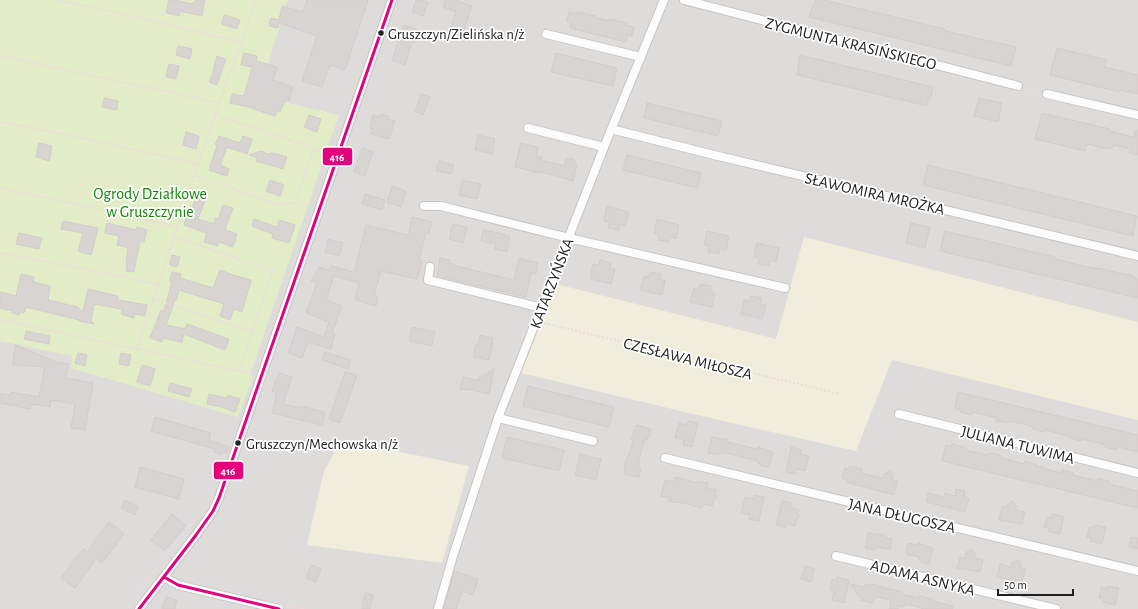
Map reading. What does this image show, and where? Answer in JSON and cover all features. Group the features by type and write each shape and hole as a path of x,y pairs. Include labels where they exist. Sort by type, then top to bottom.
{"street":[{"path":"139,609 196,535 213,511 219,498 392,0"},
{"name":"KATARZYŃSKA","path":"438,609 453,556 498,418 604,147 664,0"},
{"name":"ZYGMUNTA KRASIŃSKIEGO","path":"684,0 1018,86"},
{"path":"546,34 641,57"},
{"path":"1048,94 1138,115"},
{"path":"528,128 604,147"},
{"name":"SŁAWOMIRA MROŻKA","path":"612,129 714,155 1138,256"},
{"path":"424,206 441,206 569,238 785,288"},
{"path":"430,267 428,280 542,308"},
{"name":"JULIANA TUWIMA","path":"899,414 1138,473"},
{"path":"498,418 593,441"},
{"name":"JANA DŁUGOSZA","path":"665,458 1138,571"},
{"name":"ADAMA ASNYKA","path":"836,556 1056,609"},
{"path":"164,577 178,585 281,606"}],"path":[{"path":"58,0 240,42"},
{"path":"137,349 194,175 256,0"},
{"path":"0,56 220,103"},
{"path":"1018,86 1048,94"},
{"path":"216,115 338,157"},
{"path":"0,122 78,137 198,164"},
{"path":"194,175 279,205 283,203 296,203 314,148"},
{"path":"0,188 108,211 177,228"},
{"path":"174,237 272,272 240,371"},
{"path":"0,253 122,276 159,285"},
{"path":"154,299 253,332"},
{"path":"0,320 262,376"},
{"name":"CZESŁAWA MIŁOSZA","path":"536,321 840,394"},
{"path":"141,596 140,590 189,526 194,525"},
{"path":"281,606 305,609"}],"shaded area":[{"path":"0,0 1138,0 1138,609 0,609"},
{"path":"804,237 1138,322 1138,420 892,360 856,451 521,373 556,284 776,339"},
{"path":"341,440 469,466 442,563 307,545 324,471"}],"green space":[{"name":"Ogrody Działkowe w Gruszczynie","path":"0,0 288,0 258,96 339,115 250,375 253,376 238,417 71,368 72,356 0,341"}],"building":[{"path":"169,0 192,4 195,3 195,0 205,0 202,16 180,11 179,16 166,13"},
{"path":"307,0 368,0 345,70 330,65 322,87 302,81 317,36 279,23 278,28 269,26 271,18 279,20 282,6 303,12"},
{"path":"416,0 428,2 423,16 412,12"},
{"path":"445,0 455,0 472,6 462,36 449,32 456,12 443,7"},
{"path":"815,0 824,0 945,29 945,31 1016,47 1011,66 809,17"},
{"path":"569,12 577,14 577,12 609,21 609,19 627,23 626,25 634,27 632,36 627,35 626,42 570,28 571,22 567,21"},
{"path":"224,15 240,20 237,29 222,24"},
{"path":"404,25 419,30 415,43 412,42 405,65 392,60"},
{"path":"178,46 192,49 190,59 176,55"},
{"path":"1057,48 1107,60 1105,67 1138,75 1138,94 1120,90 1119,92 1050,75"},
{"path":"244,53 257,56 256,61 277,67 273,80 293,87 289,101 285,100 280,112 277,111 275,116 253,108 230,103 232,94 244,96 252,67 241,65"},
{"path":"556,53 617,68 613,86 551,72"},
{"path":"800,55 933,87 931,97 929,96 927,106 797,75"},
{"path":"217,56 226,59 217,85 209,82 215,67"},
{"path":"169,64 179,66 176,79 166,77"},
{"path":"421,94 430,97 423,115 415,112"},
{"path":"104,98 118,101 117,110 102,107"},
{"path":"979,98 1002,103 998,122 974,116"},
{"path":"647,103 722,121 718,136 644,118"},
{"path":"1042,113 1110,129 1109,131 1134,137 1135,131 1138,131 1138,155 1129,153 1131,149 1113,145 1112,149 1107,149 1087,144 1085,151 1035,139"},
{"path":"381,114 389,117 388,119 395,121 389,139 371,134 373,129 370,128 373,115 380,117"},
{"path":"309,115 321,119 317,132 304,127"},
{"path":"186,132 199,136 196,149 183,145"},
{"path":"478,135 495,139 492,154 475,150"},
{"path":"219,136 240,143 243,136 252,139 247,154 227,147 220,165 229,169 227,176 209,170 217,145 215,145"},
{"path":"39,143 52,146 49,161 36,157"},
{"path":"521,143 538,147 536,156 542,157 541,160 564,166 566,158 574,159 575,163 577,164 573,181 538,171 538,173 515,167"},
{"path":"362,148 373,152 365,176 354,172"},
{"path":"260,151 265,152 266,154 273,153 287,157 283,169 256,161 257,158 249,155"},
{"path":"627,155 701,173 698,188 623,170"},
{"path":"439,161 454,165 451,174 436,171"},
{"path":"928,165 1137,216 1133,236 923,185"},
{"path":"270,180 284,185 280,196 266,191"},
{"path":"462,180 481,184 477,199 459,195"},
{"path":"392,186 406,191 401,207 387,202"},
{"path":"365,194 385,200 382,210 362,204"},
{"path":"197,195 206,198 198,219 214,224 215,218 218,219 223,205 233,208 225,230 237,234 233,247 219,242 218,246 204,242 207,233 184,225 187,215 189,215"},
{"path":"607,206 629,212 625,226 620,225 619,230 608,228 609,223 604,221"},
{"path":"412,217 432,222 429,233 426,233 419,260 422,261 417,279 381,271 374,295 378,297 376,306 355,300 359,283 334,276 326,300 342,306 332,333 335,334 331,349 308,342 302,358 288,353 297,327 324,337 329,322 306,313 317,283 311,281 319,267 329,270 331,266 354,272 366,225 408,235"},
{"path":"254,219 277,227 279,220 295,225 289,243 272,238 273,234 252,226"},
{"path":"657,219 679,225 676,239 670,237 669,242 658,240 659,235 654,233"},
{"path":"63,221 98,228 91,255 78,251 83,233 61,229"},
{"path":"107,223 136,230 137,227 147,230 144,242 140,241 134,272 126,271 128,248 117,245 119,236 105,233"},
{"path":"911,223 930,227 925,248 906,243"},
{"path":"453,224 467,227 463,243 449,239"},
{"path":"483,230 504,234 510,237 507,252 495,249 496,244 481,241"},
{"path":"707,231 729,236 726,250 720,249 719,254 708,252 709,247 704,245"},
{"path":"945,231 1055,257 1055,259 1097,269 1134,276 1134,278 1138,279 1138,298 940,251"},
{"path":"19,233 42,238 39,249 16,244"},
{"path":"328,239 343,243 339,256 325,252"},
{"path":"757,243 779,248 776,262 770,261 769,266 758,264 759,259 754,257"},
{"path":"172,255 180,257 177,267 170,265"},
{"path":"440,258 450,260 449,263 453,265 514,280 519,258 538,263 536,274 531,273 526,297 437,276"},
{"path":"600,260 611,263 610,268 615,269 611,284 590,279 593,264 599,265"},
{"path":"220,270 251,280 242,312 234,309 230,320 220,316 224,304 179,290 166,325 185,329 187,324 229,339 225,350 184,334 182,342 163,338 162,342 150,338 161,310 164,311 172,281 170,281 172,272 181,274 180,278 213,288"},
{"path":"650,272 661,274 660,279 665,281 662,295 640,290 644,276 649,277"},
{"path":"21,274 34,277 33,282 50,286 48,300 78,307 83,312 88,289 118,296 118,300 147,305 145,316 135,314 134,318 121,314 122,309 94,304 91,321 94,324 26,307 24,313 20,312 19,315 12,313 12,311 0,308 0,292 16,296"},
{"path":"700,284 711,286 710,291 715,293 712,307 690,302 694,288 699,289"},
{"path":"751,296 762,298 760,304 766,305 762,319 741,314 744,300 749,301"},
{"path":"412,327 435,332 432,346 409,341"},
{"path":"26,331 50,336 49,344 24,339"},
{"path":"480,335 493,338 489,360 473,357"},
{"path":"15,345 57,362 68,364 66,378 93,383 85,430 71,428 75,404 51,400 50,407 31,404 30,409 0,403 0,393 10,395 11,392 39,397 45,367 13,365"},
{"path":"325,352 351,360 348,369 322,360"},
{"path":"78,353 87,355 85,366 75,363"},
{"path":"121,353 131,355 129,366 119,364"},
{"path":"142,365 155,369 150,386 137,382"},
{"path":"494,368 489,394 468,389 460,389 463,377 478,380 480,376 484,376"},
{"path":"345,372 357,375 340,423 329,419"},
{"path":"279,373 292,377 283,404 300,408 301,406 325,412 322,425 272,413 277,393 272,391"},
{"path":"170,383 192,389 189,397 168,391"},
{"path":"528,386 614,407 609,427 523,406"},
{"path":"958,392 1138,435 1138,452 1118,447 1117,450 1105,447 1106,445 1081,439 1081,441 1069,438 1069,436 1045,430 1044,432 1033,429 1033,427 1027,425 1009,421 1008,423 996,421 997,418 972,412 972,415 960,412 960,410 955,408"},
{"path":"209,394 227,398 228,395 240,399 235,412 207,404"},
{"path":"155,417 211,433 209,440 229,447 227,453 223,452 222,455 214,452 215,449 151,431"},
{"path":"688,421 698,423 692,447 683,445 684,440 675,438 679,423 687,425"},
{"path":"636,425 651,429 649,437 648,436 647,440 645,439 641,452 638,465 641,469 639,477 624,474 626,458 628,458 633,441 631,440"},
{"path":"507,437 564,450 559,471 502,458"},
{"path":"712,437 728,440 727,442 757,449 758,447 773,452 769,467 761,466 758,461 721,452 717,455 708,453"},
{"path":"952,444 964,447 964,449 970,451 988,455 989,453 1000,455 1000,457 1024,464 1025,461 1036,464 1036,466 1043,467 1042,468 1061,473 1062,470 1074,473 1073,475 1097,481 1098,478 1109,481 1109,484 1138,491 1138,508 942,461 946,445 952,446"},
{"path":"791,447 801,450 800,454 809,456 805,471 796,469 795,474 786,472"},
{"path":"580,454 601,459 596,480 575,475"},
{"path":"850,466 862,469 861,473 883,478 885,473 890,471 893,477 892,480 897,481 894,495 846,482 847,480 842,478 845,468 849,469"},
{"path":"140,467 184,479 179,499 135,487"},
{"path":"675,477 698,483 699,481 708,483 707,488 716,490 715,494 717,497 714,499 712,506 703,504 702,508 669,501 670,498 661,496 665,480 674,482"},
{"path":"956,489 965,491 964,497 969,498 965,512 926,502 928,493 944,497 945,493 955,496"},
{"path":"755,495 764,497 759,521 749,519 750,515 741,513 743,506 742,503 745,497 754,499"},
{"path":"125,500 139,507 135,515 121,508"},
{"path":"782,501 791,503 790,508 799,510 798,514 800,517 797,519 795,526 786,524 785,528 776,525"},
{"path":"1013,501 1016,506 1016,510 1025,512 1022,524 999,520 1002,506 1007,507 1008,504"},
{"path":"172,514 186,525 165,551 151,540"},
{"path":"1052,514 1064,517 1060,534 1048,531 1049,528 1044,527 1047,517 1051,518"},
{"path":"109,522 124,534 102,563 96,559 75,588 61,578 83,549 87,552"},
{"path":"1094,525 1106,527 1102,544 1090,541 1091,538 1087,537 1089,527 1094,528"},
{"path":"868,533 884,535 883,537 892,539 890,550 877,547 873,550 865,548"},
{"path":"1131,537 1138,538 1138,549 1129,547"},
{"path":"908,543 917,545 918,543 933,548 929,564 921,562 922,560 918,559 919,557 906,554"},
{"path":"972,549 975,554 974,558 983,560 980,572 957,568 960,557 965,559 966,552"},
{"path":"1018,560 1021,565 1020,568 1025,569 1022,583 997,577 1000,564 1011,567 1012,563"},
{"path":"311,565 321,569 316,582 306,578"},
{"path":"805,566 815,569 811,582 801,579"},
{"path":"454,571 478,579 473,595 462,591 456,609 444,609"},
{"path":"837,577 849,580 844,603 832,600 834,591 830,590 832,579 837,581"},
{"path":"851,584 865,587 865,584 871,586 871,584 902,592 902,594 919,598 919,596 933,599 932,601 953,606 952,609 921,609 922,608 905,604 904,607 899,606 898,609 889,609 891,600 875,597 873,603 861,600 862,597 858,596"},
{"path":"1107,586 1119,588 1115,605 1103,602 1104,599 1099,598 1102,587 1106,589"},
{"path":"365,593 373,595 370,609 362,609"},
{"path":"166,597 177,600 175,609 162,609"}],"transit line":[{"name":"416","path":"139,609 196,535 213,511 219,498 392,0"},
{"name":"416","path":"164,577 178,585 279,609"}],"place":[{"name":"Gruszczyn/Zielińska n/ż","path":"381,33"},
{"name":"Gruszczyn/Mechowska n/ż","path":"238,443"}]}
